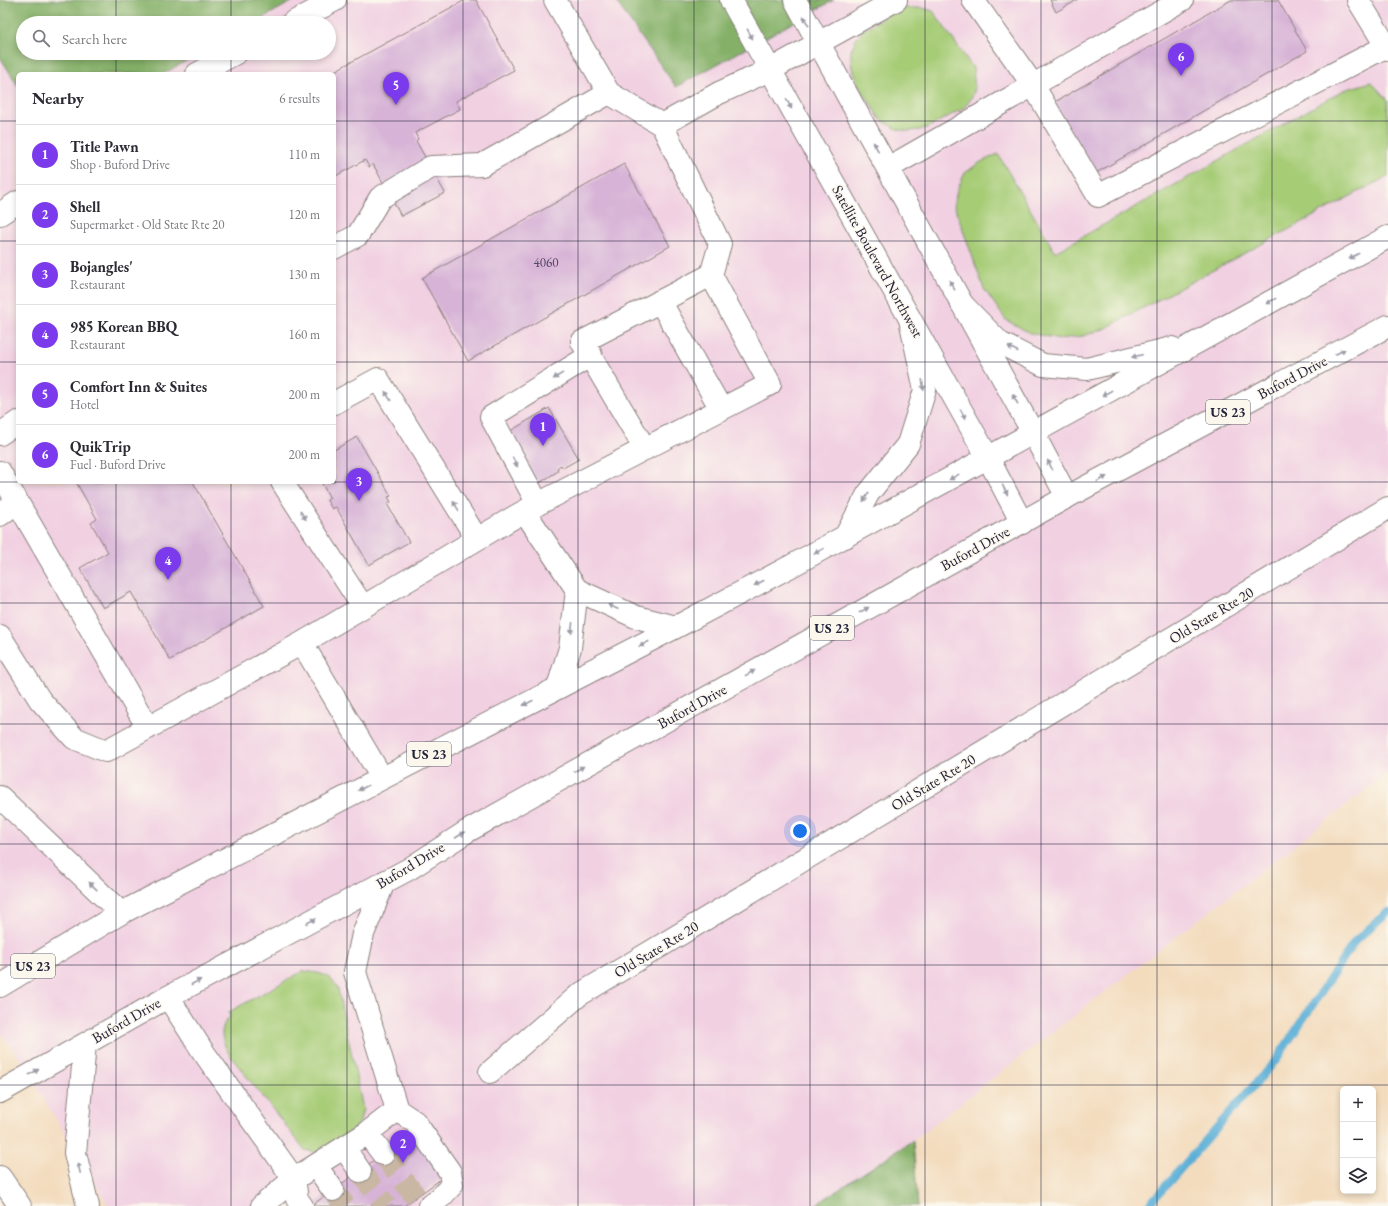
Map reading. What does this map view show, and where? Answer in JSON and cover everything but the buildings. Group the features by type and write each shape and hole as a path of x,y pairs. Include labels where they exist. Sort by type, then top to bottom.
{"main road":[{"path":"305,16 335,0"},
{"path":"0,636 40,700 74,738 106,752 302,643 532,508 770,384 711,275 720,244 662,125 609,93 555,0"},
{"name":"Satellite Boulevard Northwest","path":"731,0 988,458 1022,522"},
{"path":"794,0 1034,433 1067,497"},
{"path":"662,125 719,93 770,70 896,0"},
{"path":"973,0 1033,85 1098,196 1387,48 1358,0"},
{"path":"888,168 1182,0"},
{"path":"201,72 223,60"},
{"path":"336,247 358,235 380,198 431,167 482,165 609,93"},
{"path":"0,214 16,203"},
{"path":"1382,241 1388,221"},
{"name":"US 23","path":"0,986 121,913 676,627 845,537 1382,241"},
{"path":"645,449 582,342 711,275"},
{"path":"660,301 721,409"},
{"path":"962,304 1000,343 1043,365 1087,369 1202,340"},
{"path":"845,537 868,494 908,444 925,390 910,319"},
{"name":"Buford Drive","path":"0,1092 168,997 409,869 466,832 1067,497 1388,326"},
{"path":"558,687 570,648 577,590 532,508 491,417 591,356"},
{"path":"336,402 378,379 477,539"},
{"path":"0,434 16,423"},
{"path":"0,472 148,728"},
{"path":"283,484 363,607"},
{"path":"0,515 17,502"},
{"name":"Old State Rte 20","path":"490,1072 579,995 1388,508"},
{"path":"577,590 636,617 676,627"},
{"path":"302,643 382,778"},
{"path":"0,797 121,913"},
{"path":"384,882 363,934 355,972 397,1110 415,1122 450,1172 452,1185 442,1197 423,1203"},
{"path":"0,968 66,946"},
{"path":"168,997 202,1050 294,1179 297,1199 302,1206"},
{"path":"85,1044 75,1153 88,1206"},
{"path":"262,1206 294,1179 367,1133 397,1110"},
{"path":"367,1133 383,1154"},
{"path":"344,1148 360,1171"},
{"path":"316,1166 333,1190"},
{"path":"0,1177 20,1206"}],"shaded area":[{"path":"295,0 615,0 676,87 834,0 1385,0 1388,5 1388,773 913,1140 814,1206 109,1206 14,1050 0,1032 0,57 16,83 16,484 336,484 336,72 167,72 188,60 336,60 336,16 266,16"}],"green space":[{"path":"0,0 295,0 266,16 16,16 16,60 188,60 167,72 16,72 16,83 0,57"},
{"path":"615,0 834,0 676,87"},
{"path":"899,8 923,8 933,11 973,68 975,89 971,99 964,108 929,127 920,130 908,131 896,129 879,118 857,82 851,63 851,51 856,39 863,30"},
{"path":"1371,82 1388,100 1388,176 1104,329 1083,336 1060,339 1030,333 1006,320 984,289 954,205 957,190 965,173 979,163 998,154 1055,252 1344,90"},
{"path":"303,971 319,973 328,977 338,989 363,1109 359,1125 320,1153 305,1150 232,1058 222,1037 223,1027 230,1017 229,1012"},
{"path":"913,1140 918,1206 814,1206"}],"waterway":[{"path":"1148,1206 1276,1060 1355,941 1388,912"}],"tunnel":[{"path":"383,1154 416,1197"},
{"path":"360,1171 386,1206"},
{"path":"333,1190 345,1206"}],"place":[{"name":"QuikTrip","path":"1181,76"},
{"name":"Comfort Inn & Suites","path":"396,105"},
{"name":"Title Pawn","path":"543,446"},
{"name":"Bojangles'","path":"359,501"},
{"name":"985 Korean BBQ","path":"168,580"},
{"name":"Shell","path":"403,1163"}]}
